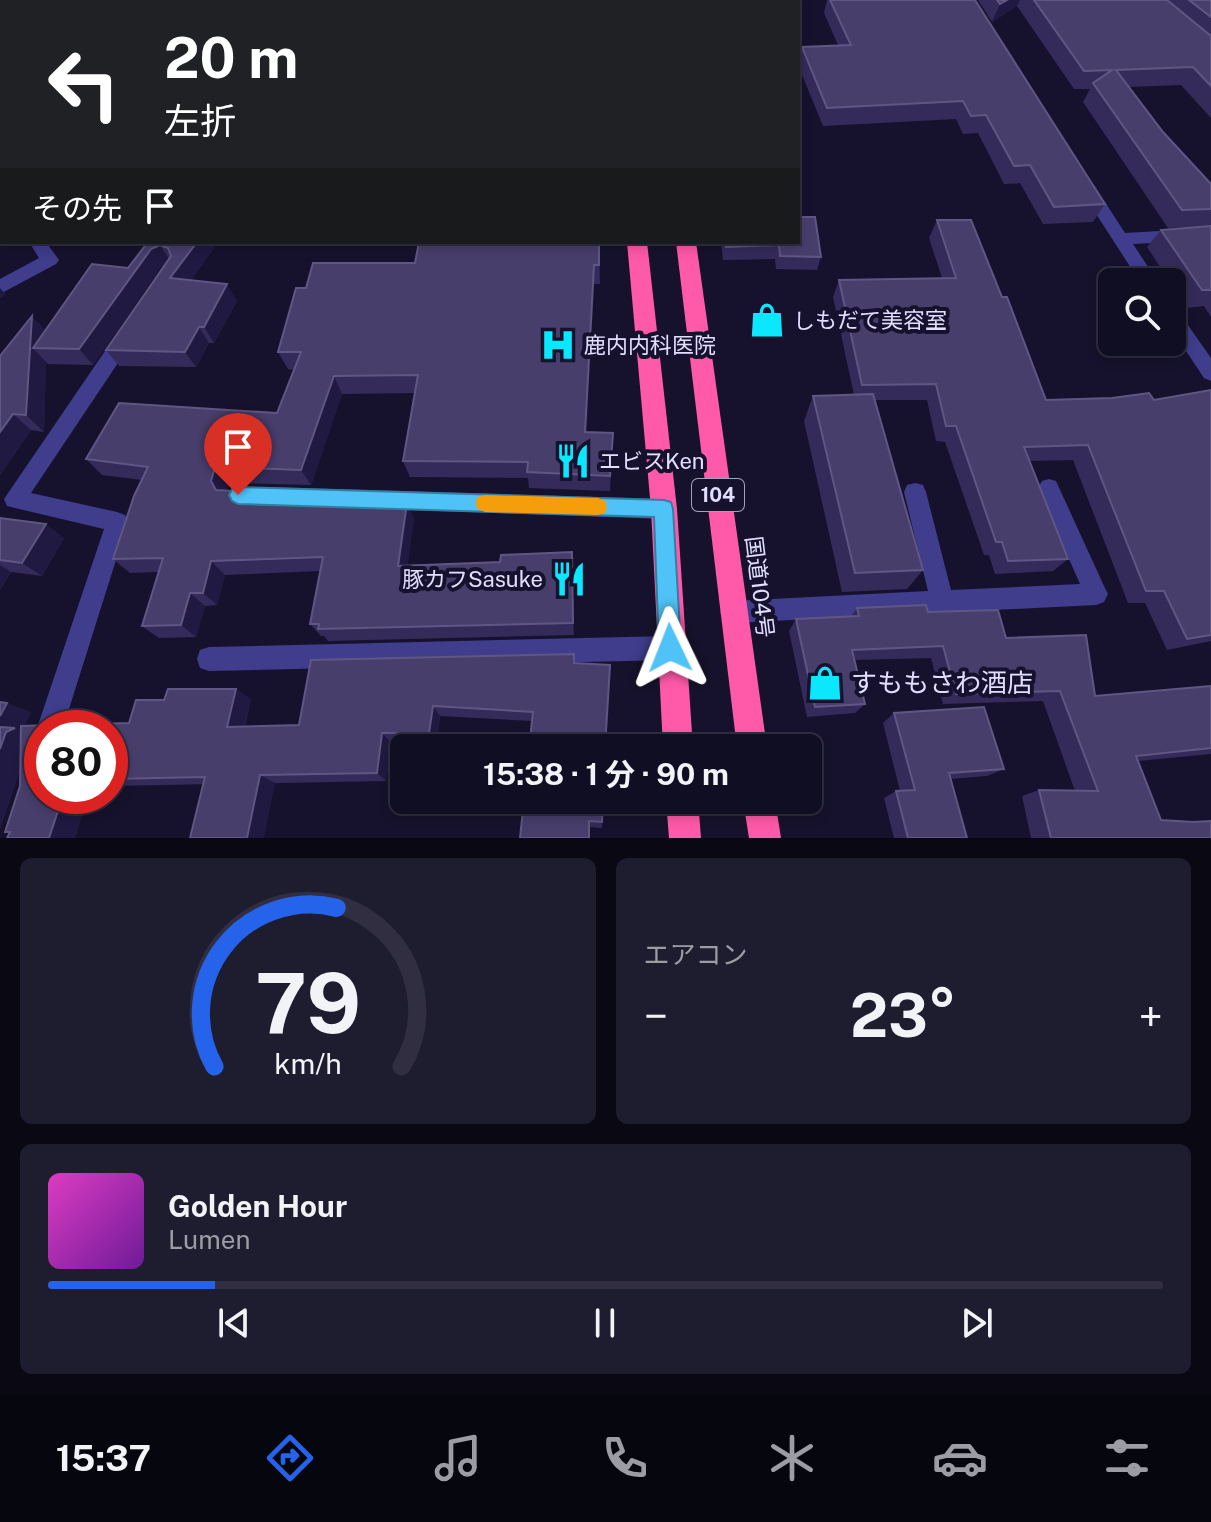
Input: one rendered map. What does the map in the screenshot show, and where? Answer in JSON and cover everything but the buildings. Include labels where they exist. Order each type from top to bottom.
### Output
[{"type":"highway","name":"104","points":[[637,244],[664,509],[677,734]]},
{"type":"highway","name":"国道104号","points":[[686,244],[750,734]]},
{"type":"highway","points":[[683,814],[685,838]]},
{"type":"highway","points":[[761,814],[765,838]]},
{"type":"street","points":[[1078,172],[1139,268]]},
{"type":"street","points":[[1119,239],[1211,234]]},
{"type":"street","points":[[0,287],[50,260],[38,244]]},
{"type":"street","points":[[56,710],[117,522],[15,499],[135,322]]},
{"type":"street","points":[[1186,336],[1211,373]]},
{"type":"street","points":[[732,612],[1096,594],[1049,488]]},
{"type":"street","points":[[915,492],[942,601]]},
{"type":"street","points":[[254,496],[664,509]]},
{"type":"street","points":[[209,659],[670,648]]},
{"type":"slow traffic","points":[[485,503],[598,507]]},
{"type":"place","name":"しもだて美容室","points":[[767,320]]},
{"type":"place","name":"鹿内内科医院","points":[[558,345]]},
{"type":"place","name":"エビスKen","points":[[573,461]]},
{"type":"place","name":"豚カフSasuke","points":[[569,579]]},
{"type":"place","name":"すももさわ酒店","points":[[825,683]]},
{"type":"route","points":[[238,495],[664,509],[670,648]]}]
